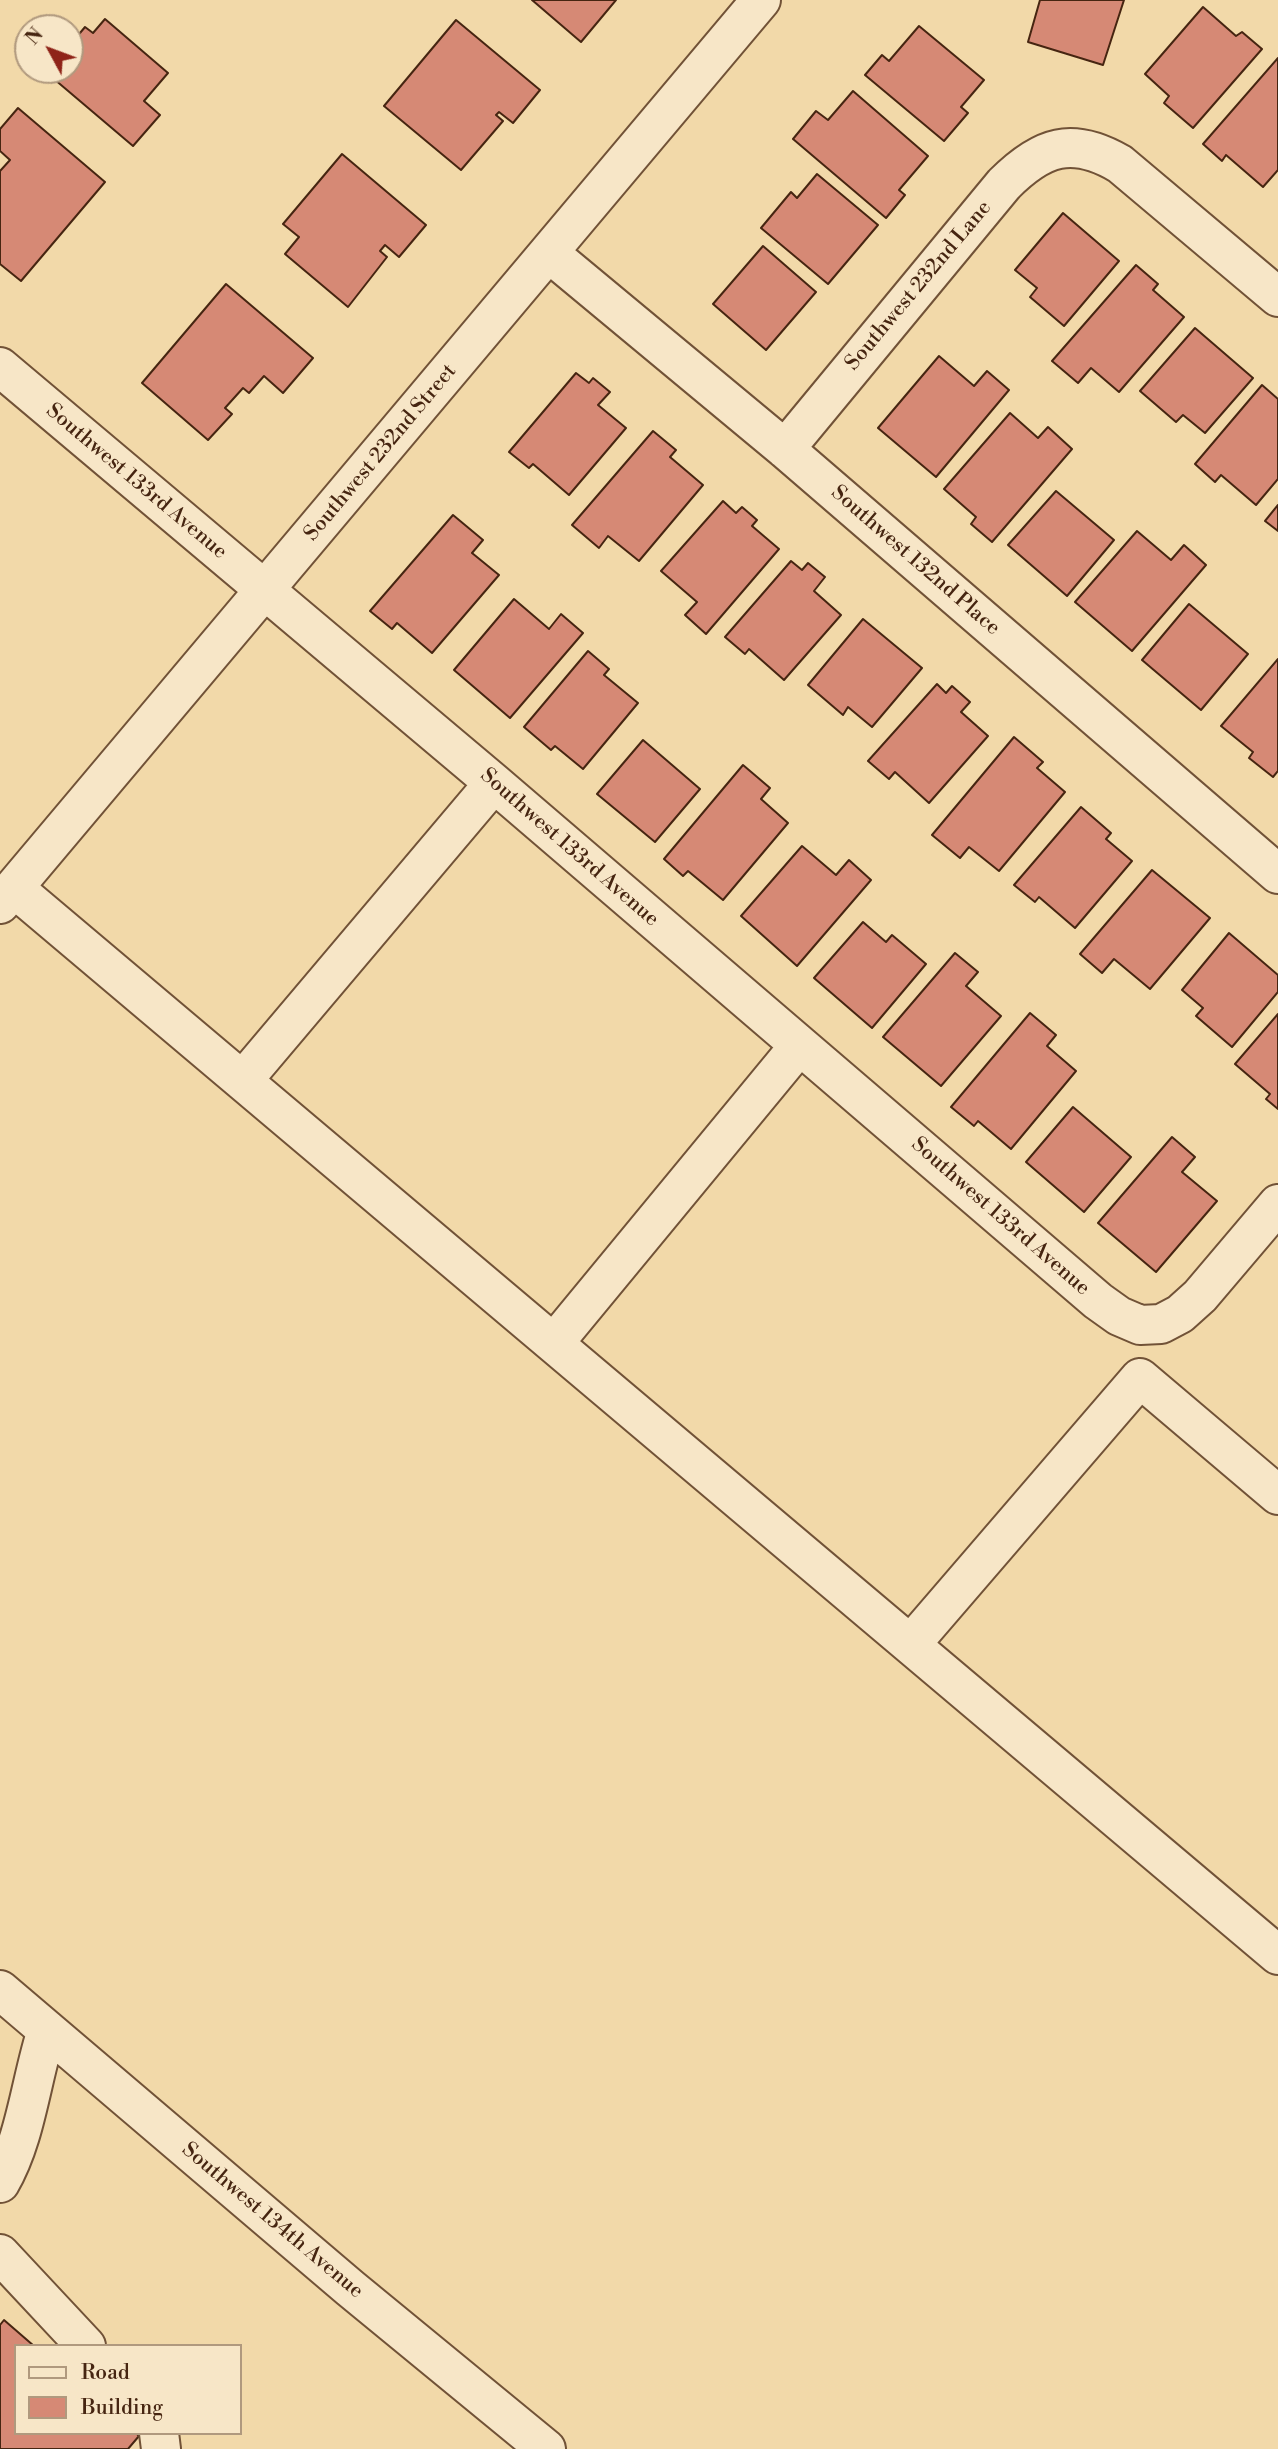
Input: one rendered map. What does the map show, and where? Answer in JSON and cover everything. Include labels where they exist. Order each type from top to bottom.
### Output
[{"type":"street","name":"Southwest 232nd Street","points":[[7,896],[761,0]]},
{"type":"street","name":"Southwest 232nd Lane","points":[[785,449],[1004,184],[1034,158],[1053,150],[1088,149],[1120,164],[1278,298]]},
{"type":"street","name":"Southwest 132nd Place","points":[[549,253],[785,449],[1278,874]]},
{"type":"street","name":"Southwest 133rd Avenue","points":[[0,367],[494,783],[1098,1301],[1119,1316],[1140,1325]]},
{"type":"street","points":[[243,1080],[494,783]]},
{"type":"street","points":[[7,896],[243,1080],[1278,1955]]},
{"type":"street","points":[[554,1343],[799,1046]]},
{"type":"street","points":[[911,1644],[1140,1378],[1140,1325],[1161,1324],[1180,1314],[1200,1296],[1278,1204]]},
{"type":"street","points":[[1140,1378],[1278,1495]]},
{"type":"street","name":"Southwest 134th Avenue","points":[[0,1990],[350,2288],[546,2449]]},
{"type":"street","points":[[0,2183],[12,2163],[47,2030]]},
{"type":"street","points":[[0,2254],[84,2344]]},
{"type":"building","points":[[532,0],[616,0],[581,42]]},
{"type":"building","points":[[1040,0],[1124,0],[1103,65],[1028,42]]},
{"type":"building","points":[[1203,7],[1236,36],[1242,32],[1262,49],[1193,128],[1164,103],[1169,96],[1145,74]]},
{"type":"building","points":[[105,19],[168,73],[144,101],[160,115],[133,146],[60,84],[84,84],[84,28],[93,33]]},
{"type":"building","points":[[456,20],[540,90],[513,123],[499,112],[496,115],[503,121],[461,170],[384,106]]},
{"type":"building","points":[[919,26],[984,80],[961,107],[968,113],[944,141],[865,75],[882,55],[889,61]]},
{"type":"building","points":[[1278,58],[1278,170],[1263,187],[1226,155],[1222,161],[1203,144]]},
{"type":"building","points":[[853,91],[928,156],[899,190],[905,195],[886,218],[793,139],[816,111],[828,120]]},
{"type":"building","points":[[18,108],[105,182],[21,281],[0,264],[0,171],[10,160],[0,151],[0,129]]},
{"type":"building","points":[[342,154],[426,225],[399,257],[385,245],[380,251],[387,257],[348,307],[285,254],[299,237],[283,224]]},
{"type":"building","points":[[817,174],[878,225],[828,284],[761,228],[791,192],[797,198]]},
{"type":"building","points":[[1063,213],[1119,261],[1064,326],[1030,297],[1037,288],[1015,270]]},
{"type":"building","points":[[763,246],[816,292],[766,350],[713,304]]},
{"type":"building","points":[[1136,265],[1158,284],[1153,290],[1184,317],[1119,392],[1091,368],[1078,383],[1052,361]]},
{"type":"building","points":[[226,284],[313,358],[283,393],[264,376],[249,393],[243,388],[225,408],[232,414],[208,440],[142,383]]},
{"type":"building","points":[[1195,328],[1253,378],[1205,433],[1183,415],[1176,422],[1140,391]]},
{"type":"building","points":[[939,356],[974,386],[987,371],[1009,390],[936,477],[878,428]]},
{"type":"building","points":[[576,373],[589,383],[593,378],[610,392],[598,405],[626,428],[569,495],[533,464],[529,468],[509,452]]},
{"type":"building","points":[[1262,385],[1278,399],[1278,479],[1256,505],[1221,475],[1215,482],[1195,464]]},
{"type":"building","points":[[1010,413],[1038,438],[1048,427],[1072,449],[992,542],[971,524],[976,517],[944,489]]},
{"type":"building","points":[[653,431],[676,450],[670,457],[703,485],[639,561],[608,536],[599,548],[572,525]]},
{"type":"building","points":[[1056,491],[1114,540],[1067,596],[1008,545]]},
{"type":"building","points":[[723,501],[736,513],[742,507],[757,520],[752,526],[779,549],[706,634],[685,615],[697,602],[661,571]]},
{"type":"building","points":[[1278,505],[1278,531],[1265,521]]},
{"type":"building","points":[[453,515],[483,540],[472,553],[499,575],[432,653],[397,623],[392,629],[370,611]]},
{"type":"building","points":[[1137,531],[1171,560],[1184,545],[1206,565],[1132,651],[1075,602]]},
{"type":"building","points":[[791,561],[802,570],[808,563],[825,577],[814,591],[841,615],[784,680],[749,649],[745,654],[725,637]]},
{"type":"building","points":[[514,599],[549,629],[561,614],[583,633],[510,718],[454,670]]},
{"type":"building","points":[[1189,604],[1248,654],[1201,710],[1142,660]]},
{"type":"building","points":[[863,619],[922,668],[872,727],[848,707],[843,715],[808,685]]},
{"type":"building","points":[[588,651],[609,669],[604,675],[638,703],[583,769],[555,746],[551,750],[524,727]]},
{"type":"building","points":[[1278,659],[1278,771],[1273,777],[1249,758],[1253,752],[1221,726]]},
{"type":"building","points":[[937,684],[946,693],[952,686],[970,702],[961,712],[988,736],[929,803],[895,772],[889,779],[868,761]]},
{"type":"building","points":[[1014,737],[1043,762],[1037,768],[1065,792],[999,871],[969,847],[960,858],[932,835]]},
{"type":"building","points":[[643,740],[700,789],[655,842],[597,794]]},
{"type":"building","points":[[743,765],[770,788],[761,799],[788,823],[723,900],[688,871],[683,876],[664,859]]},
{"type":"building","points":[[1081,807],[1111,833],[1106,839],[1132,861],[1075,928],[1039,897],[1035,902],[1014,885]]},
{"type":"building","points":[[802,846],[836,875],[849,860],[871,880],[797,966],[741,916]]},
{"type":"building","points":[[1152,870],[1210,918],[1150,989],[1114,959],[1102,973],[1080,954]]},
{"type":"building","points":[[863,922],[886,942],[892,935],[926,964],[872,1028],[814,978]]},
{"type":"building","points":[[1229,933],[1278,975],[1278,992],[1232,1047],[1196,1016],[1203,1008],[1182,990]]},
{"type":"building","points":[[955,953],[978,972],[966,986],[1001,1016],[941,1086],[883,1037]]},
{"type":"building","points":[[1030,1013],[1056,1035],[1047,1046],[1076,1071],[1011,1149],[978,1121],[974,1126],[951,1107]]},
{"type":"building","points":[[1278,1014],[1278,1109],[1266,1099],[1270,1094],[1235,1064]]},
{"type":"building","points":[[1073,1107],[1131,1157],[1084,1212],[1026,1162]]},
{"type":"building","points":[[1172,1137],[1195,1157],[1182,1172],[1217,1201],[1156,1272],[1098,1223]]},
{"type":"building","points":[[4,2320],[32,2344],[14,2344],[14,2435],[138,2435],[128,2449],[0,2449],[0,2325]]}]
